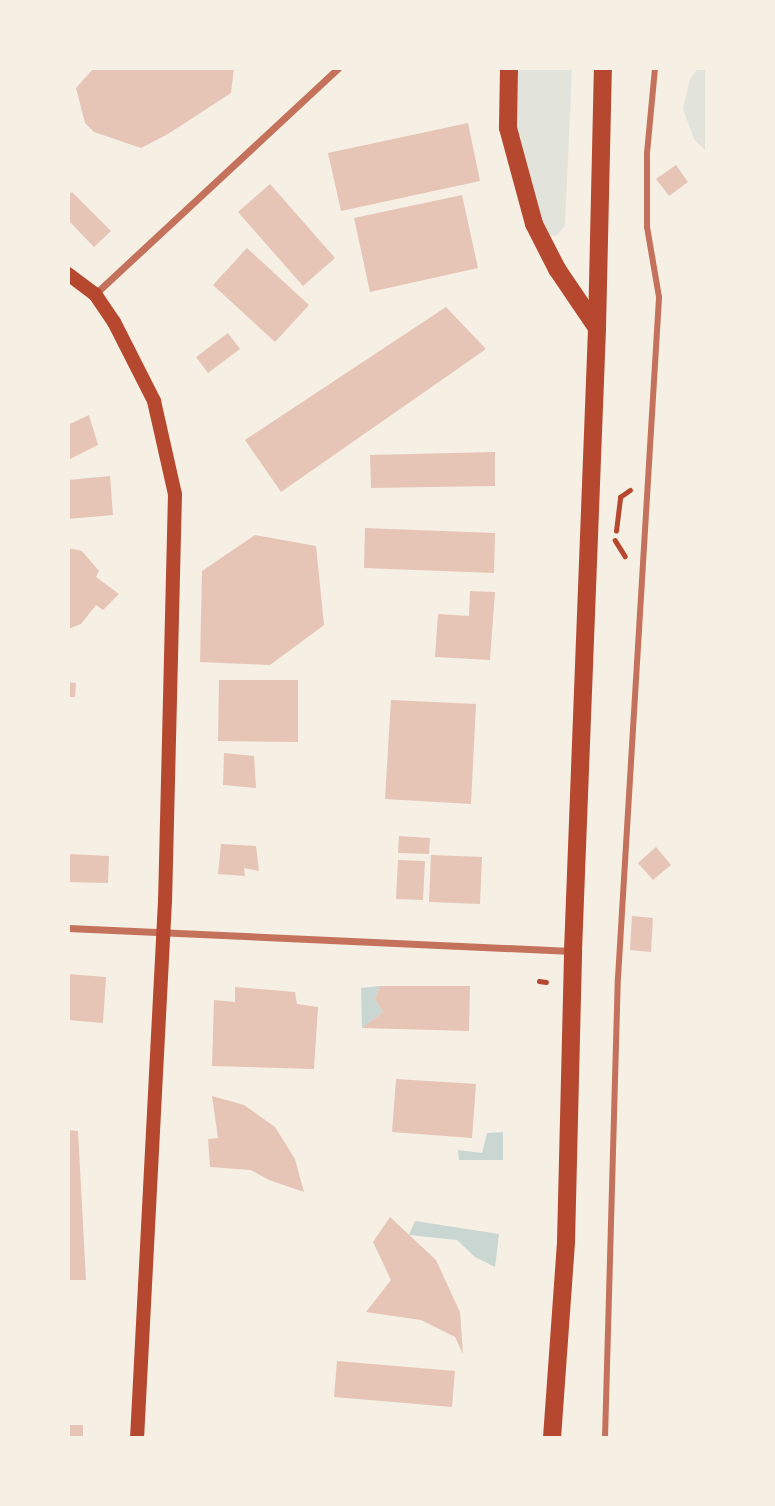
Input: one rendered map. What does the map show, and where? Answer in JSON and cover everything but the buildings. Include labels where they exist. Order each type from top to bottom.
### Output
[{"type":"main road","points":[[509,68],[508,128],[534,224],[557,268],[597,328]]},
{"type":"main road","points":[[552,1438],[566,1242],[573,951],[597,328],[603,68]]},
{"type":"main road","points":[[68,274],[95,294],[114,322],[154,401],[175,494],[162,931],[136,1438]]},
{"type":"street","points":[[95,294],[338,68]]},
{"type":"street","points":[[605,1438],[618,978],[659,297],[647,227],[647,153],[655,68]]},
{"type":"street","points":[[68,928],[573,951]]},
{"type":"path","points":[[538,981],[546,982]]},
{"type":"shaded area","points":[[518,68],[572,68],[565,226],[556,236],[545,234],[520,135],[508,128],[517,102]]},
{"type":"shaded area","points":[[698,68],[707,68],[707,152],[694,139],[683,109],[690,79]]},
{"type":"shaded area","points":[[380,986],[375,999],[383,1012],[362,1028],[361,988]]},
{"type":"shaded area","points":[[503,1132],[503,1160],[459,1160],[458,1150],[482,1153],[487,1133]]},
{"type":"shaded area","points":[[415,1221],[499,1234],[495,1267],[475,1257],[457,1240],[409,1235]]}]
